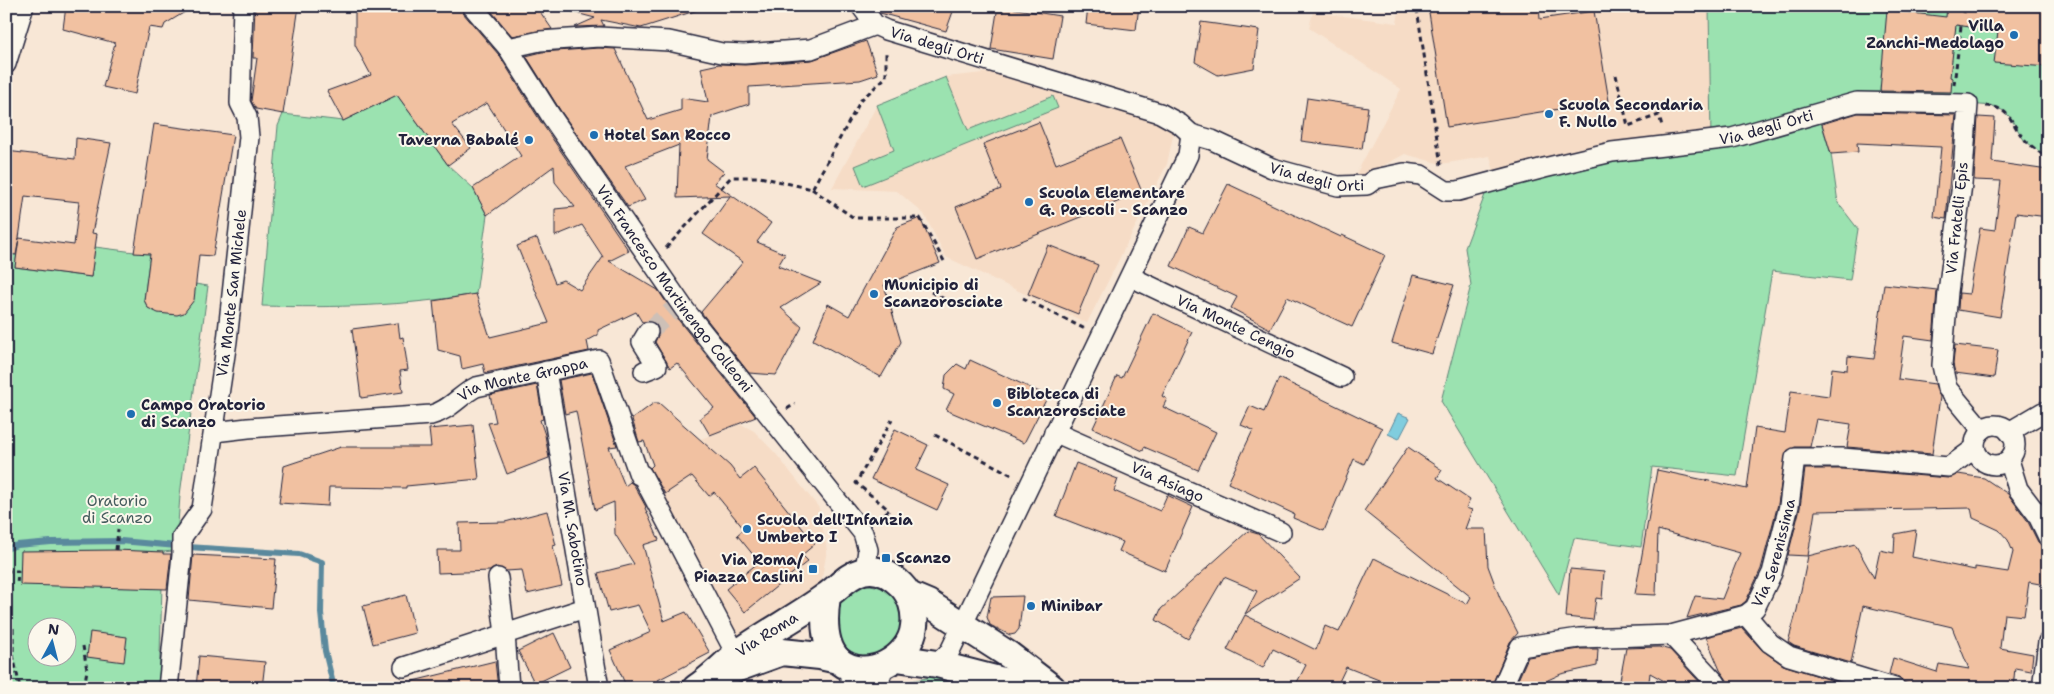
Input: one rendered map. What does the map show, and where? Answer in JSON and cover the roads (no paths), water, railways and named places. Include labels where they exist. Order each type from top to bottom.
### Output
[{"type":"street","points":[[6,64],[24,6]]},
{"type":"street","name":"Via Monte San Michele","points":[[168,688],[182,543],[202,509],[236,274],[249,137],[247,118],[240,103],[243,6]]},
{"type":"street","name":"Via Francesco Martinengo Colleoni","points":[[472,6],[508,48],[551,116],[651,263],[679,310],[746,386],[863,533],[868,550],[865,570]]},
{"type":"street","points":[[508,48],[540,41],[599,37],[669,40],[722,53],[744,54],[811,49],[880,27],[861,6]]},
{"type":"street","name":"Via degli Orti","points":[[880,27],[1151,110],[1180,124],[1191,134],[1212,140],[1272,168],[1338,186],[1367,185],[1375,179],[1404,173],[1421,175],[1446,191],[1458,191],[1612,152],[1732,138],[1857,102]]},
{"type":"street","name":"Via Fratelli Epis","points":[[1857,102],[1968,104],[1962,184],[1948,292],[1942,365],[1947,388],[1982,430]]},
{"type":"street","points":[[937,664],[950,651],[1054,432],[1131,277],[1188,155],[1191,134]]},
{"type":"street","name":"Via Monte Cengio","points":[[1131,277],[1342,377]]},
{"type":"street","points":[[644,371],[657,366],[642,342],[648,332]]},
{"type":"street","name":"Via Monte Grappa","points":[[214,432],[431,415],[443,411],[476,387],[599,360],[639,475],[642,476],[736,654]]},
{"type":"street","name":"Via M. Sabotino","points":[[546,371],[599,688]]},
{"type":"street","points":[[2010,432],[2043,412],[2048,412]]},
{"type":"street","points":[[2000,426],[2010,432],[2015,442],[2013,454],[2009,460],[1996,465],[1982,461],[1975,448],[1977,436],[1982,430],[2000,426]]},
{"type":"street","name":"Via Asiago","points":[[1054,432],[1280,532]]},
{"type":"street","name":"Via Serenissima","points":[[1502,688],[1520,647],[1578,638],[1671,635],[1746,615],[1756,608],[1772,573],[1789,506],[1795,458],[1842,458],[1949,467],[1975,448]]},
{"type":"street","points":[[2009,460],[2018,489],[2037,514],[2048,537]]},
{"type":"street","points":[[1030,688],[937,664],[886,670],[862,669],[846,671],[828,642],[824,616],[826,596],[849,577],[865,570],[879,571],[894,578],[909,595],[928,603],[1010,656],[1052,688]]},
{"type":"street","points":[[498,578],[509,688]]},
{"type":"street","points":[[886,670],[909,643],[914,627],[914,613],[909,595]]},
{"type":"street","name":"Via Roma","points":[[703,683],[736,654],[826,596]]},
{"type":"street","points":[[404,667],[585,608]]},
{"type":"street","points":[[1746,615],[1770,642],[1789,656],[1895,688]]},
{"type":"street","points":[[1671,635],[1716,683]]},
{"type":"street","points":[[2042,688],[2048,642]]},
{"type":"street","name":"Via Roma","points":[[703,683],[782,652],[820,656],[846,671]]},
{"type":"water","points":[[1398,413],[1410,418],[1399,439],[1388,434]]},
{"type":"waterway","points":[[6,549],[17,545],[51,542],[121,541],[299,554],[322,562],[321,613],[325,651],[334,688]]},
{"type":"tunnel","points":[[648,332],[673,310]]},
{"type":"place","name":"Villa Zanchi-Medolago","points":[[2014,35]]},
{"type":"place","name":"Scuola Secondaria F. Nullo","points":[[1549,114]]},
{"type":"place","name":"Hotel San Rocco","points":[[594,135]]},
{"type":"place","name":"Taverna Babalé","points":[[529,140]]},
{"type":"place","name":"Scuola Elementare G. Pascoli - Scanzo","points":[[1029,202]]},
{"type":"place","name":"Municipio di Scanzorosciate","points":[[874,294]]},
{"type":"place","name":"Bibloteca di Scanzorosciate","points":[[997,403]]},
{"type":"place","name":"Campo Oratorio di Scanzo","points":[[131,414]]},
{"type":"place","name":"Scuola dell'Infanzia Umberto I","points":[[747,529]]},
{"type":"place","name":"Scanzo","points":[[886,558]]},
{"type":"place","name":"Via Roma/ Piazza Caslini","points":[[813,569]]},
{"type":"place","name":"Minibar","points":[[1031,606]]},
{"type":"park label","name":"Oratorio di Scanzo","points":[[117,510]]}]
